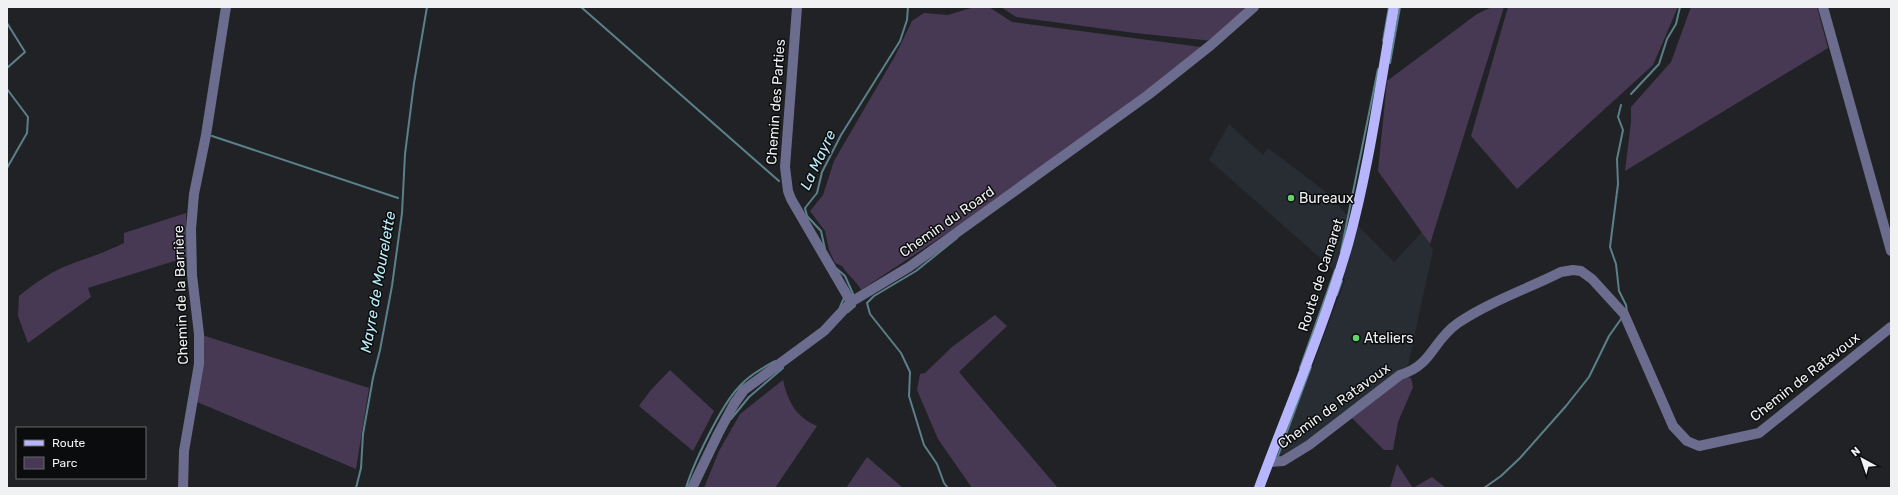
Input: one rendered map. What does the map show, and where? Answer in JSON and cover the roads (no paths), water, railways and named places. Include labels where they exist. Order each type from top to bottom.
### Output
[{"type":"main road","name":"Route de Camaret","points":[[1259,488],[1313,346],[1348,243],[1363,173],[1394,7]]},
{"type":"street","name":"Chemin de la Barrière","points":[[183,488],[184,452],[198,364],[199,334],[192,275],[191,229],[194,194],[206,135],[226,7]]},
{"type":"street","name":"Chemin des Parties","points":[[797,7],[785,167],[788,190],[799,213],[851,302]]},
{"type":"street","name":"Chemin du Roard","points":[[692,488],[721,428],[734,404],[744,390],[824,331],[851,302],[909,267],[1094,136],[1211,46],[1254,7]]},
{"type":"street","points":[[1823,7],[1891,251]]},
{"type":"street","name":"Chemin de Ratavoux","points":[[1270,462],[1283,461],[1309,445],[1400,374],[1410,372],[1423,364],[1448,330],[1464,319],[1567,271],[1573,270],[1581,272],[1592,279],[1624,314],[1673,426],[1687,441],[1699,446],[1758,433],[1891,327]]},
{"type":"waterway","name":"Mayre de Mourelette","points":[[356,488],[361,468],[363,434],[392,286],[402,213],[405,154],[414,83],[427,7]]},
{"type":"waterway","points":[[581,7],[779,181]]},
{"type":"waterway","name":"La Mayre","points":[[825,249],[821,231],[807,216],[805,208],[817,193],[822,172],[841,135],[900,41],[907,20],[908,7]]},
{"type":"waterway","points":[[1383,41],[1389,7]]},
{"type":"waterway","points":[[1390,63],[1400,7]]},
{"type":"waterway","points":[[1631,94],[1659,64],[1667,39],[1676,24],[1680,7]]},
{"type":"waterway","points":[[7,23],[25,52],[7,68]]},
{"type":"waterway","points":[[1341,251],[1378,69]]},
{"type":"waterway","points":[[7,89],[28,117],[27,133],[7,168]]},
{"type":"waterway","points":[[1621,105],[1618,117],[1623,130],[1617,159],[1618,184],[1610,247],[1616,264],[1619,291],[1626,305],[1627,312]]},
{"type":"waterway","points":[[212,136],[398,198]]},
{"type":"waterway","points":[[948,488],[944,483],[937,464],[924,445],[909,396],[910,372],[901,353],[870,314],[867,303],[874,296],[916,271],[957,238]]},
{"type":"waterway","name":"La Mayre","points":[[836,268],[845,276],[854,296]]},
{"type":"waterway","points":[[1300,368],[1335,270]]},
{"type":"waterway","points":[[1337,295],[1342,281]]},
{"type":"waterway","points":[[840,307],[844,298]]},
{"type":"waterway","name":"La Mayre","points":[[848,312],[855,306]]},
{"type":"waterway","points":[[1484,488],[1501,476],[1520,458],[1566,406],[1589,377],[1609,336],[1621,319]]},
{"type":"waterway","points":[[686,488],[708,436],[731,396],[750,376],[775,361]]},
{"type":"waterway","points":[[1278,456],[1311,367]]},
{"type":"waterway","name":"La Mayre","points":[[731,419],[749,397],[783,368]]},
{"type":"place","name":"Bureaux","points":[[1291,198]]},
{"type":"place","name":"Ateliers","points":[[1356,338]]}]
